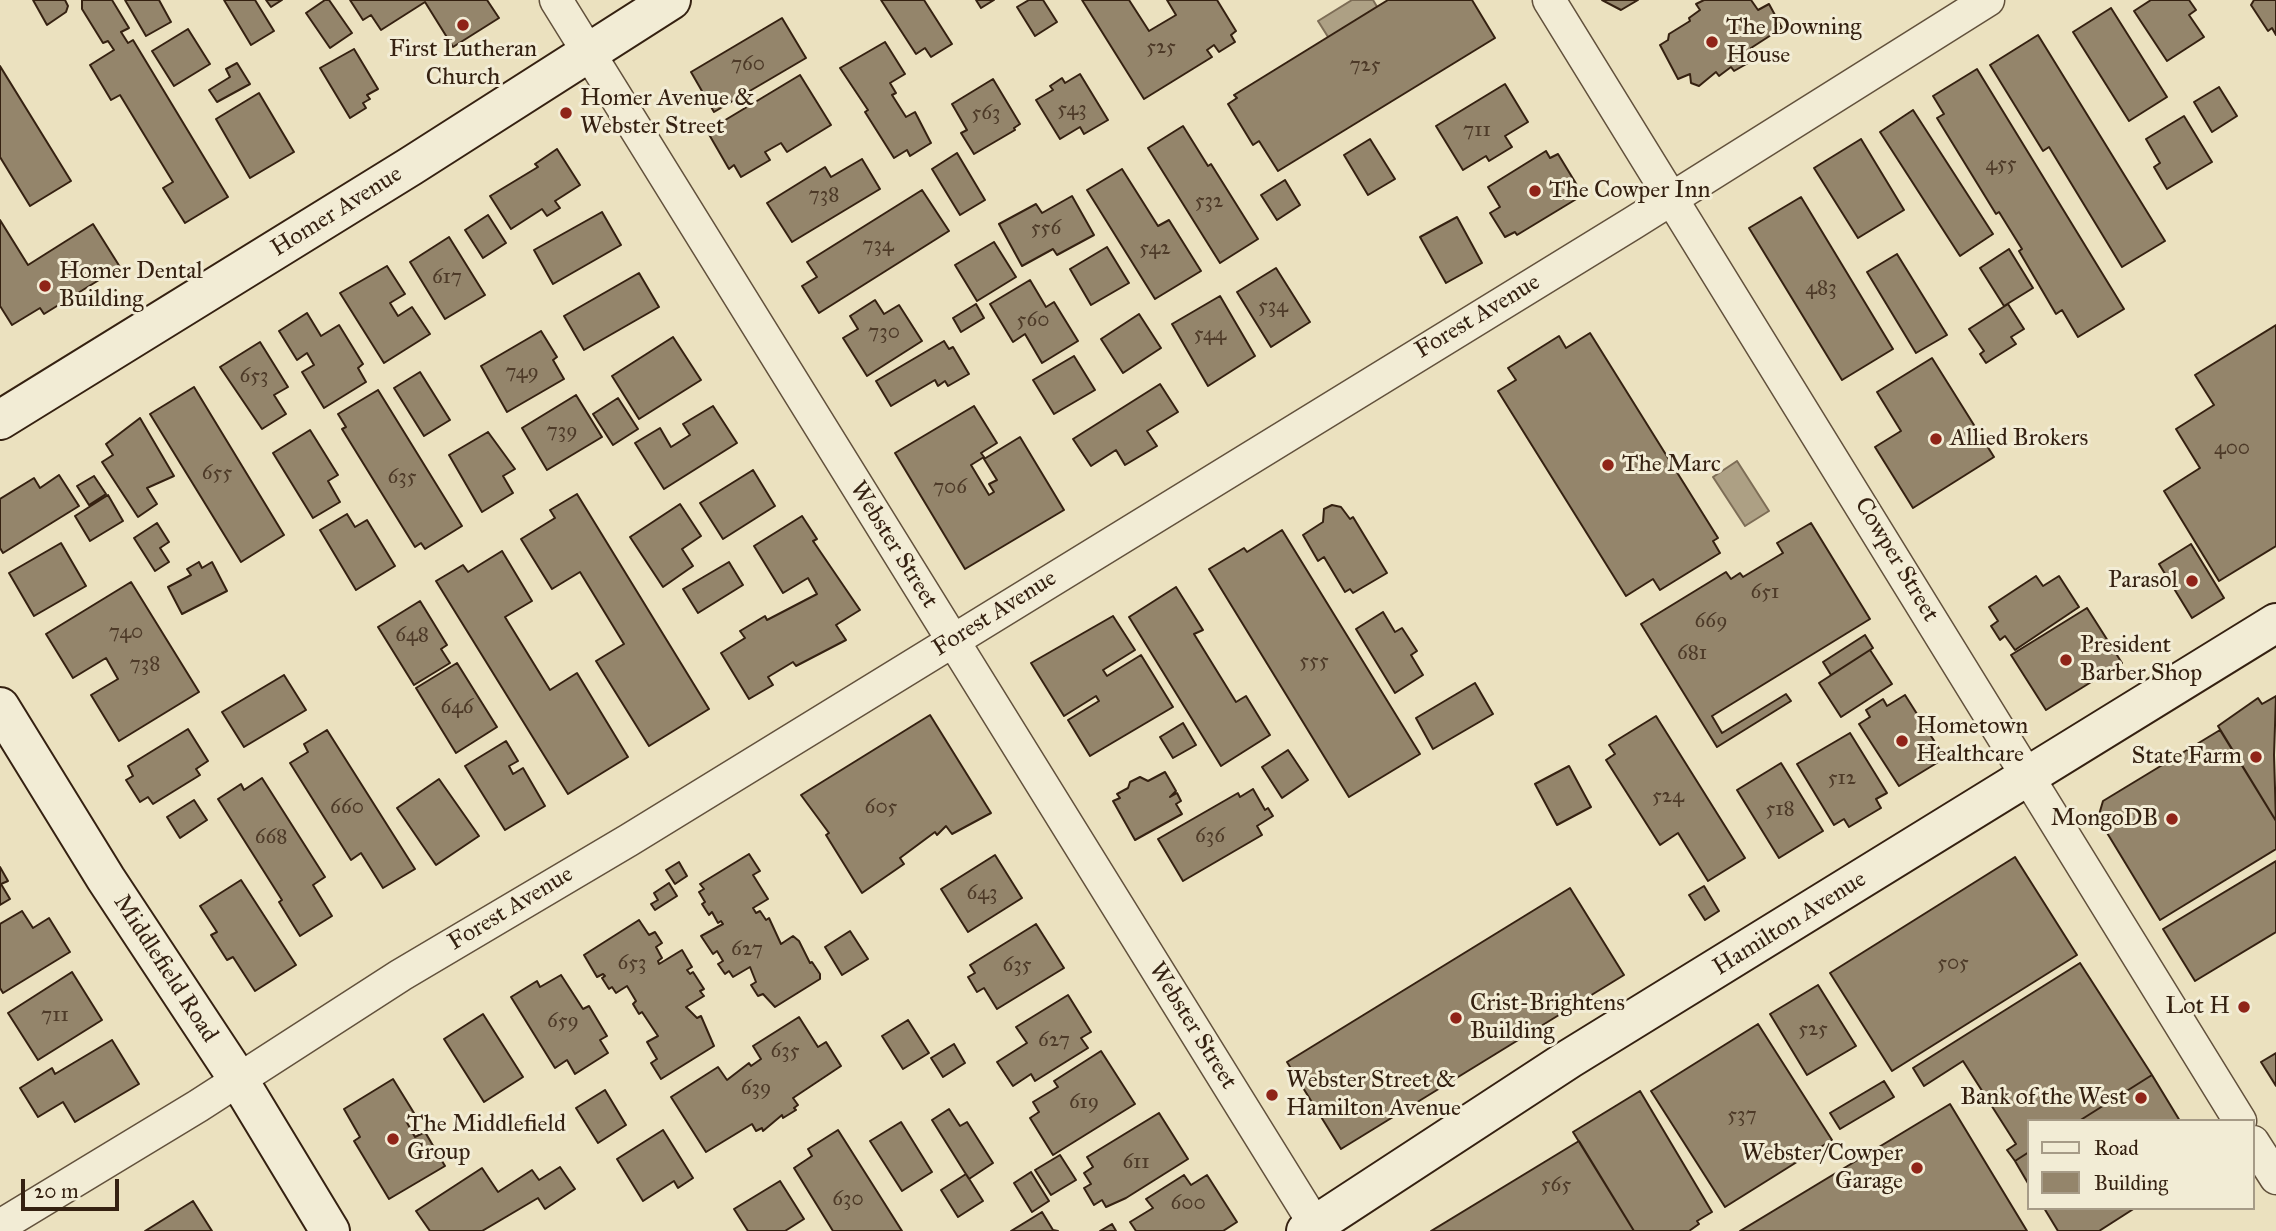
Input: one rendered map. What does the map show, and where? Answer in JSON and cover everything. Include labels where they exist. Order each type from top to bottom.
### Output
[{"type":"street","name":"Webster Street","points":[[556,0],[1313,1229]]},
{"type":"street","name":"Homer Avenue","points":[[0,420],[671,0]]},
{"type":"street","name":"Cowper Street","points":[[1549,0],[2239,1119]]},
{"type":"street","name":"Forest Avenue","points":[[0,1226],[401,975],[629,840],[1672,198],[1988,0]]},
{"type":"street","name":"Hamilton Avenue","points":[[1313,1229],[1569,1059],[2276,623]]},
{"type":"street","name":"Middlefield Road","points":[[0,707],[101,870],[238,1079],[330,1231]]},
{"type":"street","points":[[2255,1145],[2276,1178]]},
{"type":"shaded area","points":[[1352,0],[1373,0],[1379,10],[1330,40],[1318,21]]},
{"type":"shaded area","points":[[1737,461],[1769,511],[1745,526],[1713,477]]},
{"type":"building","points":[[33,0],[65,0],[68,6],[66,12],[47,25]]},
{"type":"building","points":[[82,0],[112,0],[129,28],[121,32],[128,43],[133,40],[228,197],[185,223],[163,188],[173,182],[120,95],[111,100],[90,65],[114,50],[108,41],[103,43],[82,9]]},
{"type":"building","points":[[125,0],[159,0],[171,22],[146,36]]},
{"type":"building","points":[[224,0],[255,0],[274,31],[251,45]]},
{"type":"building","points":[[266,0],[282,0],[271,7]]},
{"type":"building","points":[[329,0],[352,33],[330,48],[306,13]]},
{"type":"building","name":"First Lutheran Church","points":[[350,0],[487,0],[499,18],[453,47],[425,2],[381,30],[371,15],[363,20]]},
{"type":"building","points":[[881,0],[924,0],[952,44],[931,57],[925,48],[916,54]]},
{"type":"building","points":[[976,0],[994,0],[981,8]]},
{"type":"building","points":[[1029,0],[1043,0],[1057,22],[1035,36],[1017,7]]},
{"type":"building","points":[[1082,0],[1129,0],[1149,31],[1176,15],[1167,0],[1217,0],[1236,31],[1231,35],[1235,42],[1219,52],[1214,45],[1207,50],[1212,57],[1144,99]]},
{"type":"building","points":[[1388,0],[1472,0],[1495,38],[1278,171],[1259,141],[1253,145],[1228,104],[1237,98],[1234,95]]},
{"type":"building","points":[[1602,0],[1638,0],[1621,10]]},
{"type":"building","name":"The Downing House","points":[[1704,0],[1751,0],[1758,10],[1769,4],[1782,28],[1751,48],[1757,58],[1734,71],[1731,67],[1719,76],[1716,72],[1699,86],[1691,83],[1690,74],[1678,79],[1660,45],[1668,40],[1669,34],[1690,21],[1689,18],[1700,10],[1696,4]]},
{"type":"building","points":[[2151,0],[2189,0],[2196,10],[2189,15],[2204,37],[2167,61],[2134,11]]},
{"type":"building","points":[[2254,0],[2276,0],[2276,35],[2272,28],[2268,31],[2251,5]]},
{"type":"building","points":[[2111,8],[2167,97],[2129,121],[2073,32]]},
{"type":"building","points":[[782,18],[806,58],[714,112],[691,72]]},
{"type":"building","points":[[188,29],[210,64],[174,86],[152,51]]},
{"type":"building","points":[[2038,35],[2165,241],[2122,267],[2049,147],[2043,151],[1990,65]]},
{"type":"building","points":[[885,42],[905,74],[890,83],[896,93],[892,95],[906,117],[915,112],[931,143],[910,156],[907,150],[894,158],[865,112],[868,110],[840,68]]},
{"type":"building","points":[[354,49],[378,89],[367,95],[370,99],[363,103],[366,108],[350,118],[320,68]]},
{"type":"building","points":[[237,63],[250,84],[217,102],[209,90],[230,77],[226,69]]},
{"type":"building","name":"Homer Dental Building","points":[[0,66],[71,181],[30,206],[0,157]]},
{"type":"building","points":[[1977,69],[2124,309],[2078,337],[2062,310],[2056,314],[2019,251],[2022,249],[1999,212],[1996,214],[1937,118],[1944,114],[1933,96]]},
{"type":"building","points":[[1080,74],[1108,120],[1084,134],[1080,127],[1060,139],[1036,100],[1053,90],[1050,86],[1062,78],[1065,83]]},
{"type":"building","points":[[800,75],[831,125],[787,152],[781,143],[765,152],[770,160],[741,177],[734,165],[729,169],[707,131]]},
{"type":"building","points":[[993,79],[1020,124],[1015,130],[974,154],[961,133],[967,130],[952,104]]},
{"type":"building","points":[[1505,84],[1528,122],[1505,136],[1512,147],[1489,161],[1486,156],[1463,170],[1436,126]]},
{"type":"building","points":[[2219,87],[2237,116],[2212,132],[2194,102]]},
{"type":"building","points":[[259,93],[294,152],[250,178],[216,119]]},
{"type":"building","points":[[1913,110],[1993,234],[1960,256],[1880,132]]},
{"type":"building","points":[[2184,116],[2212,162],[2167,189],[2154,167],[2160,163],[2146,139]]},
{"type":"building","points":[[1183,126],[1208,166],[1211,164],[1258,239],[1220,263],[1148,148]]},
{"type":"building","points":[[1370,139],[1395,179],[1368,195],[1344,155]]},
{"type":"building","points":[[1861,139],[1904,210],[1858,238],[1814,168]]},
{"type":"building","points":[[557,149],[580,185],[555,201],[560,208],[547,216],[542,209],[511,229],[490,196],[538,167],[535,164]]},
{"type":"building","name":"The Cowper Inn","points":[[1546,151],[1550,158],[1558,154],[1583,195],[1517,235],[1515,232],[1505,237],[1490,213],[1500,207],[1488,187]]},
{"type":"building","points":[[957,153],[985,200],[960,215],[932,169]]},
{"type":"building","points":[[862,159],[880,189],[792,242],[767,203],[825,167],[831,177]]},
{"type":"building","points":[[1122,169],[1158,226],[1169,220],[1201,271],[1155,299],[1087,190]]},
{"type":"building","points":[[1285,180],[1300,205],[1277,220],[1261,195]]},
{"type":"building","points":[[922,190],[949,231],[819,313],[802,286],[817,277],[807,262]]},
{"type":"building","points":[[1072,196],[1094,235],[1057,255],[1053,249],[1022,266],[999,224],[1036,204],[1042,213]]},
{"type":"building","points":[[1801,197],[1893,349],[1842,380],[1749,228]]},
{"type":"building","points":[[602,212],[621,245],[553,284],[534,250]]},
{"type":"building","points":[[488,215],[506,243],[483,258],[465,230]]},
{"type":"building","points":[[1457,217],[1482,263],[1446,283],[1420,237]]},
{"type":"building","name":"Homer Dental Building","points":[[0,220],[28,265],[93,224],[120,267],[44,314],[40,308],[12,325],[0,306]]},
{"type":"building","points":[[449,237],[485,295],[445,319],[410,262]]},
{"type":"building","points":[[994,242],[1016,277],[977,301],[955,265]]},
{"type":"building","points":[[1107,247],[1129,283],[1091,305],[1070,269]]},
{"type":"building","points":[[2009,249],[2033,288],[2004,306],[1980,268]]},
{"type":"building","points":[[1897,254],[1947,335],[1916,353],[1867,272]]},
{"type":"building","points":[[387,266],[405,294],[390,303],[398,316],[412,307],[430,334],[384,363],[340,293]]},
{"type":"building","points":[[1276,268],[1310,322],[1271,347],[1237,292]]},
{"type":"building","points":[[639,273],[659,307],[584,350],[564,316]]},
{"type":"building","points":[[1030,280],[1046,307],[1054,302],[1078,341],[1042,363],[1025,334],[1013,342],[990,304]]},
{"type":"building","points":[[1220,296],[1255,356],[1208,386],[1172,324]]},
{"type":"building","points":[[875,300],[884,314],[899,305],[922,341],[867,376],[843,338],[858,329],[850,316]]},
{"type":"building","points":[[976,304],[984,318],[961,332],[953,318]]},
{"type":"building","points":[[2008,304],[2024,329],[2011,337],[2016,344],[1986,363],[1980,354],[1984,351],[1969,329]]},
{"type":"building","points":[[307,313],[321,336],[339,325],[363,364],[358,368],[366,382],[324,408],[302,372],[314,365],[307,353],[297,360],[279,331]]},
{"type":"building","points":[[1139,314],[1161,348],[1123,373],[1101,339]]},
{"type":"building","points":[[2276,325],[2276,546],[2219,581],[2164,491],[2200,468],[2176,429],[2214,405],[2195,375]]},
{"type":"building","points":[[541,331],[557,357],[553,360],[564,379],[507,412],[481,366]]},
{"type":"building","name":"The Marc","points":[[1590,333],[1718,538],[1713,541],[1720,553],[1660,590],[1653,579],[1626,596],[1498,391],[1516,380],[1508,368],[1559,336],[1566,348]]},
{"type":"building","points":[[673,337],[701,380],[639,419],[612,376]]},
{"type":"building","points":[[944,341],[949,349],[953,347],[969,374],[948,386],[945,381],[938,386],[935,380],[891,406],[876,381]]},
{"type":"building","points":[[260,342],[288,387],[274,395],[286,414],[262,429],[220,367]]},
{"type":"building","points":[[1074,356],[1095,390],[1054,414],[1033,380]]},
{"type":"building","name":"Allied Brokers","points":[[1932,358],[1994,457],[1913,508],[1875,447],[1901,431],[1877,392]]},
{"type":"building","points":[[420,372],[450,420],[424,436],[394,388]]},
{"type":"building","points":[[1160,384],[1178,412],[1147,431],[1157,446],[1125,465],[1116,450],[1091,466],[1073,439]]},
{"type":"building","points":[[194,387],[284,535],[241,562],[150,414]]},
{"type":"building","points":[[378,390],[462,526],[425,549],[421,543],[415,547],[342,429],[346,427],[338,414]]},
{"type":"building","points":[[576,395],[602,437],[547,470],[522,428]]},
{"type":"building","points":[[618,398],[638,429],[613,445],[593,414]]},
{"type":"building","points":[[713,406],[737,443],[664,489],[635,443],[660,428],[671,447],[690,435],[683,424]]},
{"type":"building","points":[[974,406],[997,443],[981,453],[984,457],[971,465],[989,495],[994,492],[989,484],[997,480],[984,459],[1020,437],[1064,510],[965,569],[895,453]]},
{"type":"building","points":[[140,418],[174,476],[147,488],[157,504],[138,517],[102,462],[113,455],[106,444]]},
{"type":"building","points":[[310,430],[338,475],[328,481],[340,502],[313,518],[273,453]]},
{"type":"building","points":[[488,432],[515,469],[503,476],[513,493],[482,512],[449,455]]},
{"type":"building","points":[[753,470],[775,506],[723,539],[700,503]]},
{"type":"building","points":[[59,475],[79,506],[3,553],[0,548],[0,499],[34,478],[40,488]]},
{"type":"building","points":[[94,476],[106,494],[89,505],[77,486]]},
{"type":"building","points":[[577,494],[709,709],[649,746],[596,661],[624,644],[580,572],[552,589],[521,539],[555,518],[550,510]]},
{"type":"building","points":[[108,495],[123,521],[90,541],[75,516]]},
{"type":"building","points":[[680,504],[701,536],[682,549],[693,566],[663,587],[630,537]]},
{"type":"building","points":[[1332,505],[1341,507],[1350,519],[1353,517],[1387,573],[1353,593],[1350,589],[1345,592],[1324,557],[1318,561],[1303,535],[1323,522],[1324,509]]},
{"type":"building","points":[[347,514],[355,527],[367,520],[395,566],[356,590],[320,530]]},
{"type":"building","points":[[802,516],[817,539],[813,541],[860,610],[836,625],[846,640],[796,666],[793,662],[768,677],[773,685],[749,699],[721,653],[745,638],[740,631],[765,616],[767,620],[817,594],[808,578],[783,593],[754,546]]},
{"type":"building","points":[[157,523],[169,542],[160,548],[169,562],[155,571],[134,538]]},
{"type":"building","points":[[1811,523],[1870,619],[1712,716],[1722,733],[1786,694],[1791,701],[1717,747],[1641,624],[1726,572],[1731,579],[1740,573],[1743,577],[1783,553],[1777,543]]},
{"type":"building","points":[[1282,530],[1420,754],[1349,797],[1209,569],[1244,548],[1247,552]]},
{"type":"building","points":[[61,543],[86,586],[34,616],[9,573]]},
{"type":"building","name":"Parasol","points":[[2191,544],[2224,598],[2192,618],[2159,564]]},
{"type":"building","points":[[502,551],[532,601],[505,617],[550,690],[577,673],[628,757],[568,794],[436,581],[463,565],[468,572]]},
{"type":"building","points":[[199,562],[202,568],[212,562],[227,591],[182,614],[168,587],[191,575],[187,569]]},
{"type":"building","points":[[729,562],[743,585],[698,613],[683,589]]},
{"type":"building","points":[[2036,576],[2043,586],[2059,576],[2079,607],[2015,650],[2005,636],[2000,640],[1991,626],[1998,621],[1989,607]]},
{"type":"building","points":[[131,582],[199,692],[119,741],[91,695],[118,679],[106,658],[73,678],[46,634]]},
{"type":"building","points":[[1176,587],[1203,630],[1194,634],[1236,702],[1246,696],[1270,735],[1221,766],[1129,617]]},
{"type":"building","points":[[420,601],[447,645],[441,649],[450,663],[414,685],[378,627]]},
{"type":"building","points":[[2087,608],[2122,663],[2046,710],[2011,655]]},
{"type":"building","points":[[1383,612],[1395,632],[1402,628],[1417,651],[1411,655],[1423,675],[1395,693],[1356,629]]},
{"type":"building","points":[[1113,616],[1135,650],[1103,670],[1107,676],[1141,655],[1173,707],[1090,756],[1068,720],[1099,701],[1096,696],[1064,716],[1031,663]]},
{"type":"building","points":[[1865,635],[1873,648],[1831,675],[1823,662]]},
{"type":"building","points":[[1870,650],[1892,684],[1841,717],[1819,683]]},
{"type":"building","points":[[457,663],[497,727],[456,753],[416,688]]},
{"type":"building","points":[[284,675],[306,710],[244,747],[222,712]]},
{"type":"building","points":[[1475,683],[1493,714],[1433,749],[1416,718]]},
{"type":"building","name":"Hometown Healthcare","points":[[1905,695],[1945,758],[1899,786],[1859,724],[1870,717],[1866,710],[1883,699],[1887,706]]},
{"type":"building","name":"State Farm","points":[[2276,696],[2276,821],[2218,726],[2258,698],[2262,704]]},
{"type":"building","points":[[930,715],[991,813],[952,834],[946,826],[937,835],[935,832],[900,858],[904,864],[862,893],[826,835],[829,833],[801,795]]},
{"type":"building","points":[[1656,716],[1745,858],[1708,881],[1678,833],[1660,845],[1606,760],[1615,754],[1609,745]]},
{"type":"building","points":[[1183,723],[1196,745],[1173,758],[1160,737]]},
{"type":"building","points":[[188,729],[208,761],[196,769],[200,775],[153,804],[148,797],[140,802],[126,780],[133,776],[128,766]]},
{"type":"building","points":[[327,730],[415,869],[383,888],[361,853],[351,860],[290,763],[308,752],[304,744]]},
{"type":"building","points":[[2220,730],[2276,821],[2276,849],[2160,920],[2098,818],[2103,801]]},
{"type":"building","points":[[1850,733],[1887,793],[1876,799],[1881,808],[1849,827],[1844,819],[1834,825],[1797,764]]},
{"type":"building","points":[[506,741],[518,761],[509,766],[513,774],[523,768],[545,806],[505,830],[465,766]]},
{"type":"building","points":[[1288,750],[1308,780],[1282,798],[1262,767]]},
{"type":"building","points":[[1781,763],[1823,831],[1779,858],[1737,790]]},
{"type":"building","points":[[1569,766],[1591,807],[1557,825],[1535,784]]},
{"type":"building","points":[[1165,772],[1176,791],[1170,797],[1177,793],[1181,801],[1176,804],[1182,814],[1135,840],[1113,801],[1120,798],[1117,794],[1128,788],[1130,782],[1140,777],[1148,781]]},
{"type":"building","points":[[262,778],[325,877],[313,885],[332,916],[300,936],[279,902],[282,900],[218,799],[241,784],[244,790]]},
{"type":"building","points":[[439,779],[479,836],[436,865],[397,808]]},
{"type":"building","points":[[1253,789],[1265,810],[1268,808],[1273,816],[1257,826],[1262,835],[1183,881],[1158,839],[1238,793],[1240,797]]},
{"type":"building","points":[[194,800],[207,820],[180,838],[167,817]]},
{"type":"building","points":[[749,854],[760,871],[753,875],[768,899],[753,908],[756,913],[760,911],[766,920],[769,918],[781,944],[793,936],[799,941],[810,963],[812,962],[820,974],[820,979],[775,1007],[763,994],[758,996],[751,985],[756,982],[750,967],[733,977],[729,971],[725,974],[718,964],[723,961],[717,951],[713,954],[701,936],[723,924],[721,921],[718,923],[712,912],[709,915],[702,904],[705,902],[699,892],[704,889],[700,884]]},
{"type":"building","points":[[995,855],[1022,898],[968,932],[941,889]]},
{"type":"building","points":[[2015,857],[2077,955],[1892,1071],[1830,973]]},
{"type":"building","points":[[2276,861],[2276,932],[2195,981],[2163,929]]},
{"type":"building","points":[[679,862],[687,876],[675,884],[666,870]]},
{"type":"building","points":[[0,867],[8,881],[1,884],[10,899],[0,905]]},
{"type":"building","points":[[241,880],[296,965],[255,991],[233,957],[227,960],[211,935],[217,932],[200,906]]},
{"type":"building","points":[[669,883],[677,896],[655,910],[651,904],[658,900],[654,893]]},
{"type":"building","points":[[1704,886],[1719,911],[1705,920],[1689,895]]},
{"type":"building","name":"Crist-Brightens Building","points":[[1570,888],[1624,975],[1341,1149],[1287,1062]]},
{"type":"building","points":[[22,911],[33,928],[49,918],[70,952],[3,993],[0,988],[0,924]]},
{"type":"building","points":[[639,920],[649,935],[655,932],[662,943],[656,947],[662,958],[658,961],[659,964],[682,950],[692,967],[687,970],[690,974],[693,972],[704,989],[700,991],[704,996],[686,1007],[697,1018],[701,1016],[714,1046],[661,1079],[651,1063],[657,1059],[647,1042],[658,1036],[642,1012],[639,1014],[633,1004],[636,1001],[627,986],[616,993],[612,987],[609,989],[602,978],[605,976],[603,974],[597,977],[584,955]]},
{"type":"building","points":[[1036,924],[1064,968],[997,1009],[984,988],[977,992],[968,977],[975,973],[970,965]]},
{"type":"building","points":[[850,931],[868,959],[842,975],[825,947]]},
{"type":"building","points":[[2080,963],[2152,1075],[2082,1119],[2028,1119],[2028,1153],[2015,1161],[2007,1150],[2016,1144],[1963,1061],[1924,1086],[1913,1068]]},
{"type":"building","points":[[72,972],[102,1020],[38,1060],[8,1013]]},
{"type":"building","points":[[561,975],[583,1009],[589,1006],[607,1036],[600,1040],[608,1053],[575,1074],[567,1060],[555,1068],[511,997],[537,981],[540,987]]},
{"type":"building","points":[[1818,985],[1856,1046],[1807,1075],[1770,1014]]},
{"type":"building","points":[[1068,995],[1091,1032],[1081,1038],[1088,1048],[1035,1081],[1031,1074],[1013,1086],[997,1062],[1027,1043],[1016,1027]]},
{"type":"building","points":[[483,1014],[523,1077],[484,1102],[444,1039]]},
{"type":"building","points":[[799,1017],[818,1047],[826,1042],[841,1066],[793,1098],[798,1105],[794,1108],[796,1110],[783,1118],[782,1115],[763,1131],[762,1128],[756,1131],[752,1124],[706,1152],[671,1097],[718,1067],[727,1080],[749,1063],[751,1066],[761,1059],[753,1046]]},
{"type":"building","points":[[908,1020],[929,1053],[903,1069],[882,1036]]},
{"type":"building","points":[[1758,1024],[1832,1140],[1725,1207],[1651,1091]]},
{"type":"building","points":[[112,1040],[139,1084],[75,1122],[63,1102],[38,1117],[20,1088],[52,1068],[55,1074]]},
{"type":"building","points":[[954,1044],[965,1063],[943,1077],[931,1058]]},
{"type":"building","points":[[1101,1051],[1135,1104],[1053,1155],[1030,1118],[1039,1112],[1033,1102],[1058,1087],[1054,1081]]},
{"type":"building","points":[[2276,1053],[2276,1086],[2261,1062]]},
{"type":"building","name":"Bank of the West","points":[[2152,1075],[2179,1119],[2082,1119]]},
{"type":"building","name":"The Middlefield Group","points":[[393,1079],[414,1113],[405,1119],[415,1137],[425,1132],[445,1166],[389,1199],[354,1141],[360,1137],[344,1109]]},
{"type":"building","points":[[1884,1081],[1894,1097],[1840,1129],[1830,1113]]},
{"type":"building","points":[[605,1090],[626,1125],[598,1143],[576,1108]]},
{"type":"building","points":[[1640,1091],[1712,1212],[1697,1221],[1699,1224],[1689,1231],[1634,1231],[1573,1132]]},
{"type":"building","name":"Webster/Cowper Garage","points":[[1950,1104],[2027,1231],[1740,1231]]},
{"type":"building","points":[[949,1109],[960,1126],[967,1122],[993,1163],[969,1179],[932,1120]]},
{"type":"building","points":[[1159,1113],[1188,1159],[1126,1198],[1106,1207],[1102,1200],[1094,1205],[1084,1188],[1091,1184],[1084,1173],[1093,1167],[1087,1157]]},
{"type":"building","points":[[901,1122],[932,1172],[902,1191],[870,1141]]},
{"type":"building","points":[[663,1130],[693,1178],[678,1188],[674,1181],[643,1201],[617,1159]]},
{"type":"building","points":[[838,1130],[902,1231],[833,1231],[794,1168],[812,1156],[808,1149]]},
{"type":"building","points":[[1579,1141],[1634,1231],[1431,1231]]},
{"type":"building","name":"Bank of the West","points":[[2028,1153],[2028,1183],[2015,1161]]},
{"type":"building","points":[[1060,1155],[1076,1180],[1051,1195],[1035,1170]]},
{"type":"building","points":[[560,1167],[575,1189],[545,1209],[538,1198],[482,1231],[430,1231],[416,1211],[482,1168],[498,1192],[532,1170],[539,1180]]},
{"type":"building","points":[[1031,1172],[1049,1201],[1032,1212],[1014,1183]]},
{"type":"building","points":[[966,1174],[983,1201],[958,1217],[941,1190]]},
{"type":"building","points":[[1184,1175],[1191,1185],[1207,1175],[1237,1222],[1223,1231],[1136,1231],[1130,1222],[1153,1208],[1146,1199]]},
{"type":"building","points":[[780,1181],[804,1219],[785,1231],[748,1231],[734,1209]]},
{"type":"building","points":[[193,1201],[212,1231],[145,1231]]},
{"type":"building","points":[[2045,1210],[2132,1210],[2099,1231],[2058,1231]]},
{"type":"building","points":[[1042,1212],[1053,1230],[1058,1231],[1011,1231]]},
{"type":"building","points":[[1112,1224],[1116,1231],[1100,1231]]},
{"type":"place","name":"First Lutheran Church","points":[[463,25]]},
{"type":"place","name":"The Downing House","points":[[1712,42]]},
{"type":"place","name":"Homer Avenue & Webster Street","points":[[566,113]]},
{"type":"place","name":"The Cowper Inn","points":[[1535,191]]},
{"type":"place","name":"Homer Dental Building","points":[[45,286]]},
{"type":"place","name":"Allied Brokers","points":[[1936,439]]},
{"type":"place","name":"The Marc","points":[[1608,465]]},
{"type":"place","name":"Parasol","points":[[2192,581]]},
{"type":"place","name":"President Barber Shop","points":[[2066,660]]},
{"type":"place","name":"Hometown Healthcare","points":[[1902,741]]},
{"type":"place","name":"State Farm","points":[[2256,757]]},
{"type":"place","name":"MongoDB","points":[[2172,819]]},
{"type":"place","name":"Lot H","points":[[2244,1007]]},
{"type":"place","name":"Crist-Brightens Building","points":[[1456,1018]]},
{"type":"place","name":"Webster Street & Hamilton Avenue","points":[[1272,1095]]},
{"type":"place","name":"Bank of the West","points":[[2141,1098]]},
{"type":"place","name":"The Middlefield Group","points":[[393,1139]]},
{"type":"place","name":"Webster/Cowper Garage","points":[[1917,1168]]}]
